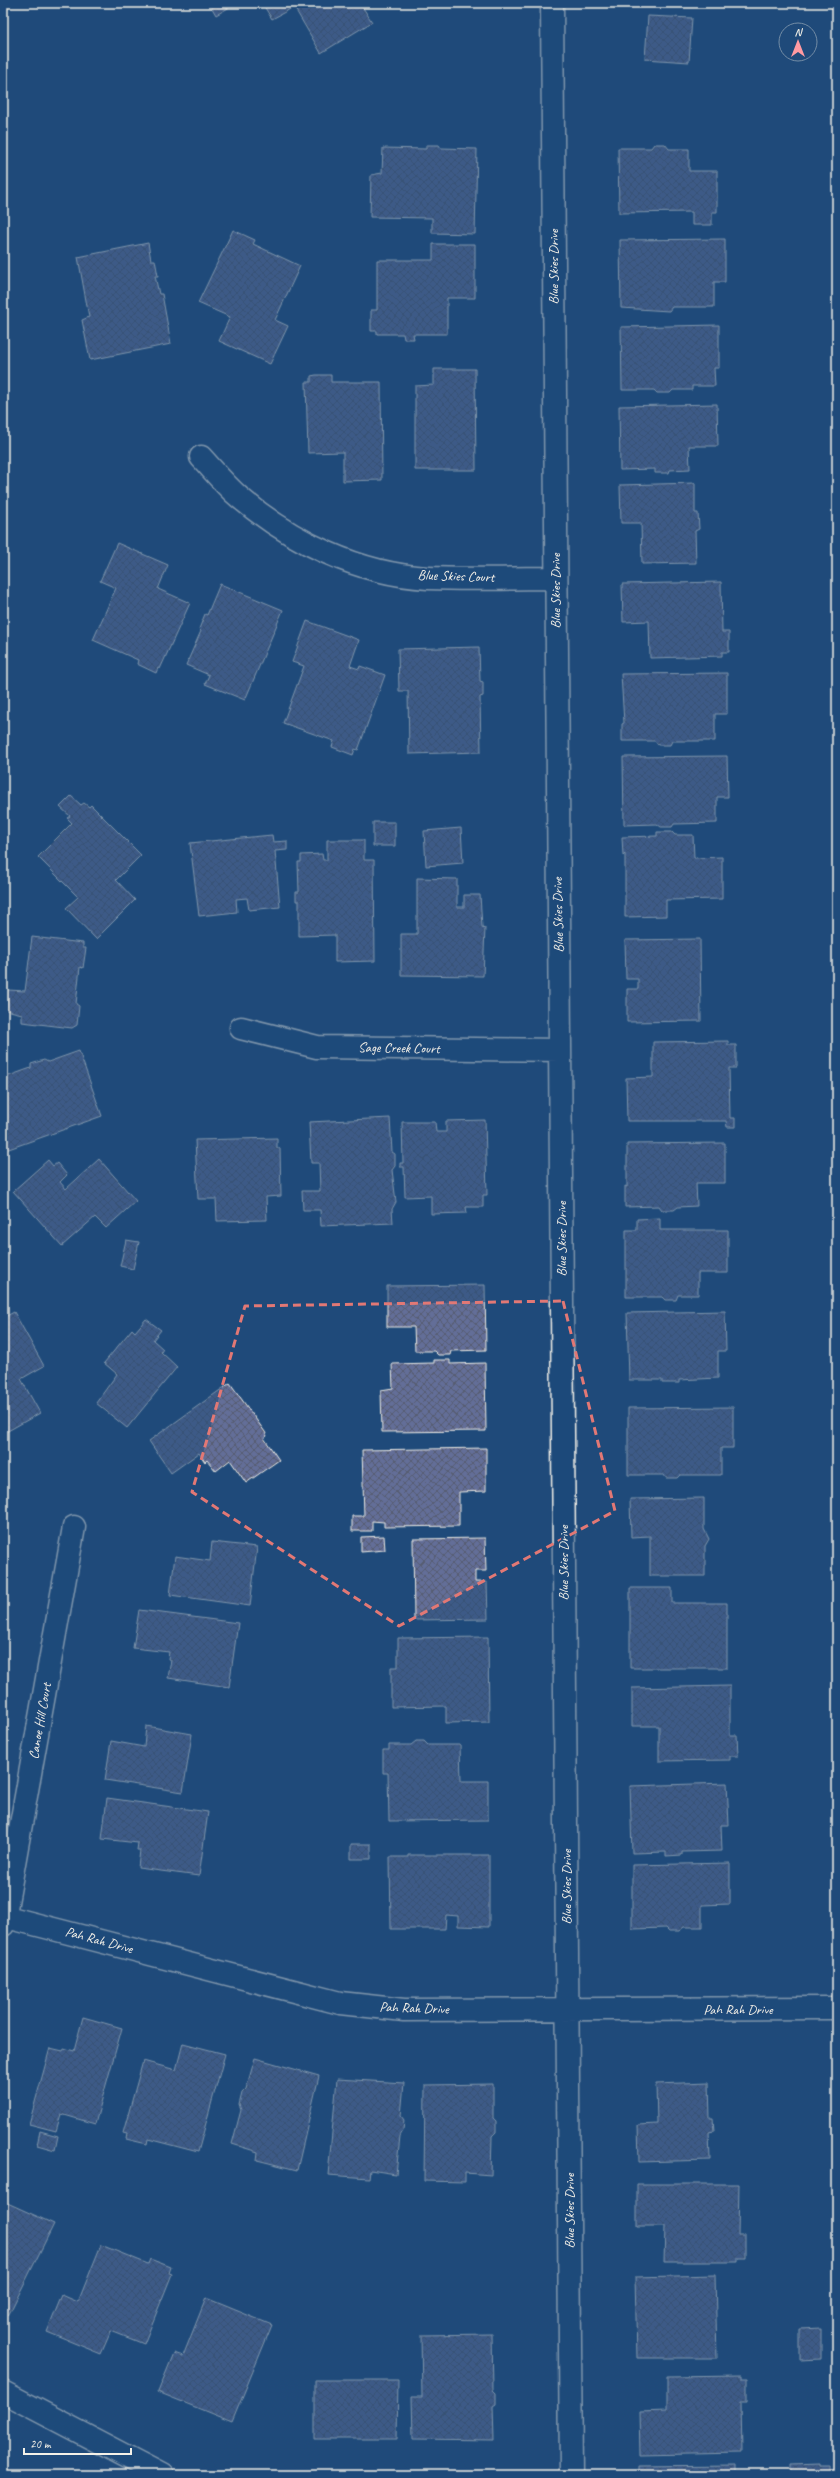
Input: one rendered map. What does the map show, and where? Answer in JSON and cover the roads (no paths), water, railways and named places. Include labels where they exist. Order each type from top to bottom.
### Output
[{"type":"street","name":"Blue Skies Drive","points":[[552,3],[555,578],[571,2475]]},
{"type":"street","name":"Blue Skies Court","points":[[201,457],[238,496],[276,525],[322,551],[371,568],[427,578],[555,578]]},
{"type":"street","name":"Sage Creek Court","points":[[241,1028],[317,1047],[559,1050]]},
{"type":"street","name":"Canoe Hill Court","points":[[4,1919],[74,1527]]},
{"type":"street","name":"Pah Rah Drive","points":[[4,1919],[340,2003],[404,2010],[837,2008]]},
{"type":"street","points":[[3,2392],[162,2475]]}]
